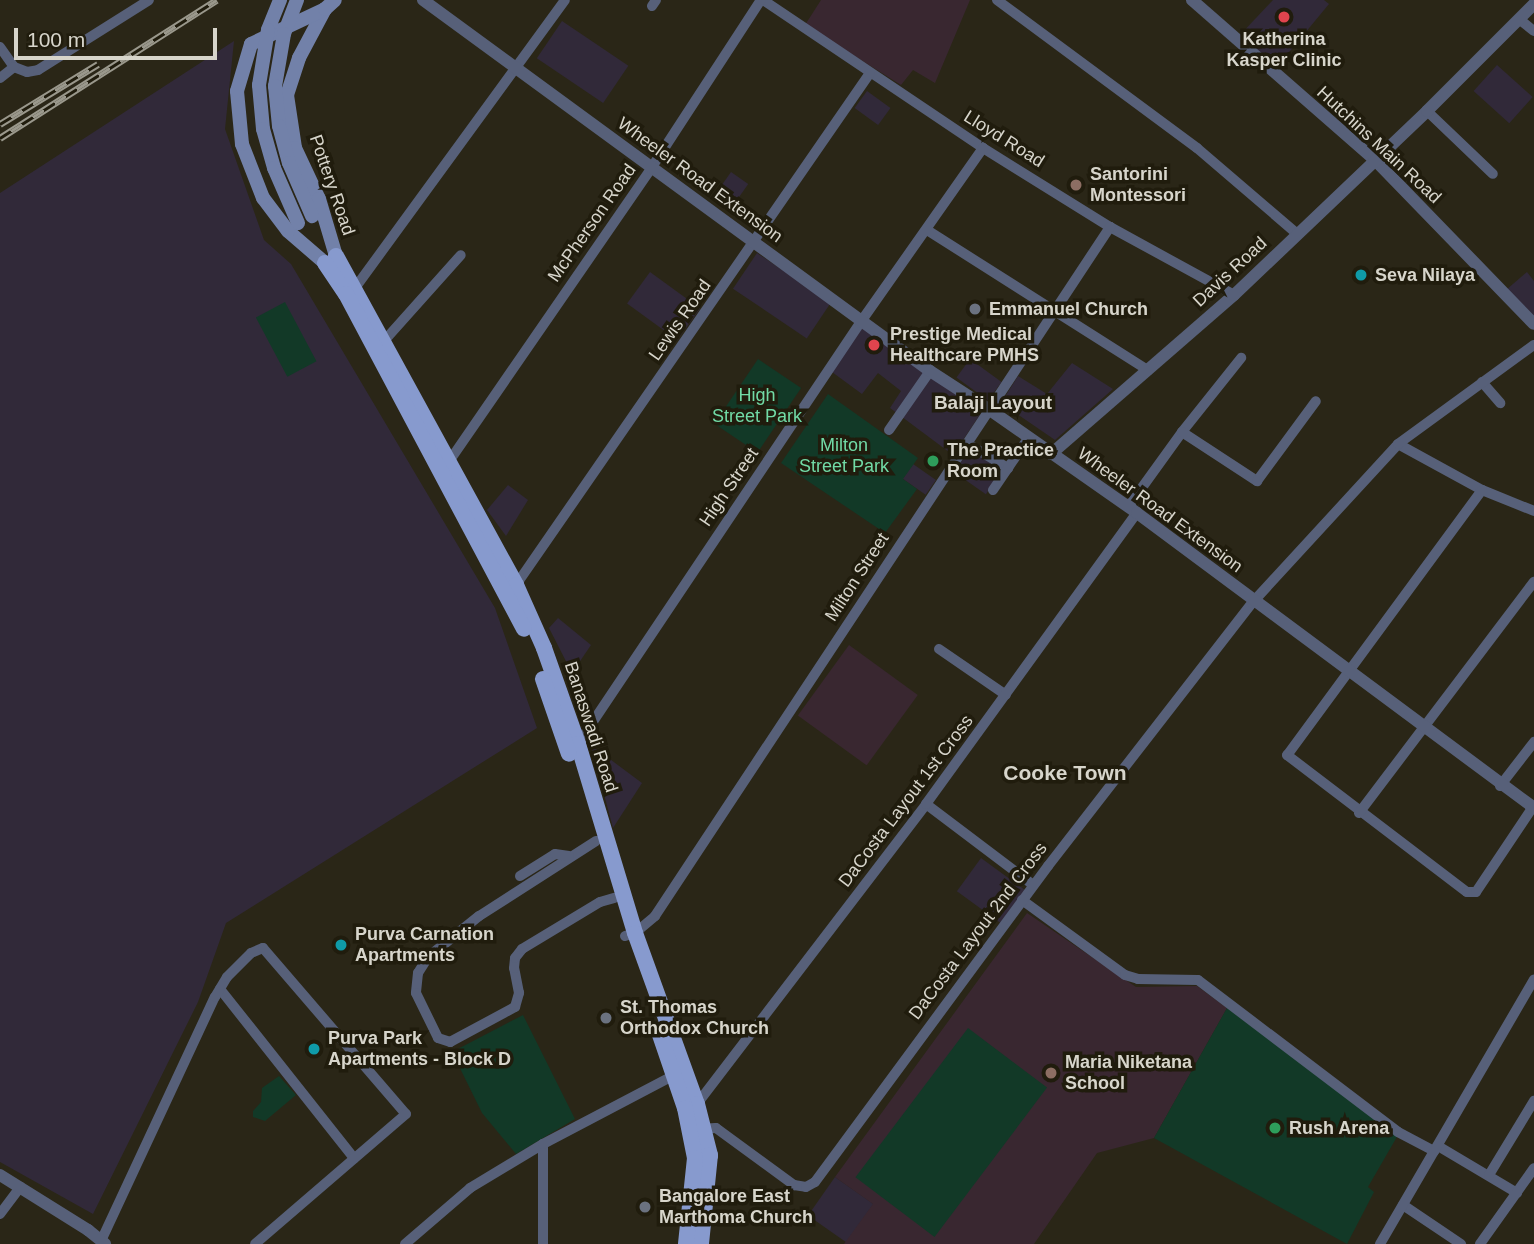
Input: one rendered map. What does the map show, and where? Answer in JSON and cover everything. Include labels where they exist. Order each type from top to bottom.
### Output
[{"type":"main road","points":[[280,0],[268,30],[259,85],[263,129],[274,168],[298,223],[330,259]]},
{"type":"main road","points":[[297,0],[284,34],[275,86],[279,126],[289,163],[330,259]]},
{"type":"main road","name":"Pottery Road","points":[[330,5],[251,44],[237,91],[242,144],[263,198],[288,231],[330,259]]},
{"type":"main road","name":"Pottery Road","points":[[330,5],[299,58],[287,95],[295,148],[319,199],[330,259]]},
{"type":"main road","name":"Banaswadi Road","points":[[330,259],[355,288],[516,585],[544,648],[578,744],[630,934],[691,1106],[696,1129],[695,1158],[686,1244]]},
{"type":"main road","name":"Banaswadi Road","points":[[330,259],[346,294],[516,612],[552,704],[614,898],[630,934]]},
{"type":"main road","name":"Banaswadi Road","points":[[696,1129],[710,1155],[701,1244]]},
{"type":"street","points":[[0,47],[14,67],[27,72],[38,70],[149,0]]},
{"type":"street","name":"Wheeler Road Extension","points":[[423,0],[930,371],[1133,510],[1348,669],[1500,786],[1533,807]]},
{"type":"street","points":[[355,288],[565,0]]},
{"type":"street","name":"Lloyd Road","points":[[762,0],[983,148],[1110,227],[1234,295]]},
{"type":"street","name":"McPherson Road","points":[[448,463],[652,167],[762,0]]},
{"type":"street","points":[[997,0],[1197,148],[1296,233]]},
{"type":"street","name":"Hutchins Main Road","points":[[1192,0],[1375,160],[1534,324]]},
{"type":"street","name":"Davis Road","points":[[1051,454],[1234,295],[1427,111],[1534,4]]},
{"type":"street","points":[[1519,19],[1534,31]]},
{"type":"street","points":[[0,78],[14,67]]},
{"type":"street","name":"Lewis Road","points":[[516,585],[870,73]]},
{"type":"street","points":[[1427,111],[1493,174]]},
{"type":"street","name":"High Street","points":[[578,744],[862,319],[983,148]]},
{"type":"street","name":"Milton Street","points":[[630,934],[655,916],[1110,227]]},
{"type":"street","points":[[927,230],[1148,370]]},
{"type":"street","points":[[384,341],[461,255]]},
{"type":"street","name":"DaCosta Layout 2nd Cross","points":[[696,1129],[716,1128],[794,1185],[806,1187],[815,1182],[1033,885],[1255,601],[1398,444],[1534,345]]},
{"type":"street","points":[[1133,510],[1182,432],[1241,358]]},
{"type":"street","points":[[889,430],[930,371]]},
{"type":"street","points":[[1482,382],[1500,403]]},
{"type":"street","points":[[1182,432],[1257,481],[1316,401]]},
{"type":"street","points":[[993,490],[1029,437]]},
{"type":"street","points":[[968,444],[1008,468]]},
{"type":"street","points":[[1398,444],[1482,490],[1534,511]]},
{"type":"street","points":[[1482,490],[1287,755],[1462,890],[1476,892],[1533,807]]},
{"type":"street","name":"DaCosta Layout 1st Cross","points":[[691,1106],[926,804],[1006,695],[1133,510]]},
{"type":"street","points":[[1359,813],[1534,582]]},
{"type":"street","points":[[939,649],[1006,695]]},
{"type":"street","points":[[1500,786],[1534,743]]},
{"type":"street","points":[[926,804],[1033,885]]},
{"type":"street","points":[[596,841],[479,916],[428,957],[418,973],[416,993],[438,1038],[450,1042],[515,1007],[519,993],[514,968],[522,949],[600,902],[614,898]]},
{"type":"street","points":[[520,877],[555,854],[569,856]]},
{"type":"street","points":[[1022,900],[1125,975],[1138,979],[1198,980],[1398,1132],[1489,1175],[1517,1193]]},
{"type":"street","points":[[0,1175],[103,1242],[220,989],[227,977],[251,953],[263,948],[406,1114],[255,1244]]},
{"type":"street","points":[[1380,1244],[1534,979]]},
{"type":"street","points":[[220,989],[355,1158]]},
{"type":"street","points":[[404,1244],[470,1188],[542,1144],[679,1072]]},
{"type":"street","points":[[1489,1175],[1534,1101]]},
{"type":"street","points":[[542,1144],[543,1244]]},
{"type":"street","points":[[1480,1244],[1534,1168]]},
{"type":"street","points":[[0,1214],[20,1187]]},
{"type":"street","points":[[1403,1205],[1461,1244]]},
{"type":"shaded area","points":[[821,0],[970,0],[935,83],[913,70],[901,85],[805,25]]},
{"type":"shaded area","points":[[1273,0],[1324,0],[1329,4],[1276,68],[1239,36]]},
{"type":"shaded area","points":[[562,21],[628,66],[603,103],[537,58]]},
{"type":"shaded area","points":[[234,41],[225,129],[264,240],[291,264],[495,608],[537,728],[226,923],[198,1002],[93,1214],[0,1162],[0,193]]},
{"type":"shaded area","points":[[1497,65],[1533,97],[1509,123],[1474,91]]},
{"type":"shaded area","points":[[867,91],[890,108],[878,125],[855,108]]},
{"type":"shaded area","points":[[731,172],[748,184],[730,210],[713,198]]},
{"type":"shaded area","points":[[757,253],[831,303],[807,338],[733,289]]},
{"type":"shaded area","points":[[650,272],[700,308],[677,340],[627,304]]},
{"type":"shaded area","points":[[1527,272],[1534,281],[1534,320],[1506,290]]},
{"type":"shaded area","points":[[862,327],[981,413],[953,455],[890,408],[901,391],[878,373],[862,394],[832,372]]},
{"type":"shaded area","points":[[970,359],[1002,382],[988,401],[956,378]]},
{"type":"shaded area","points":[[1072,363],[1113,389],[1055,440],[1001,403],[1018,376],[1047,394]]},
{"type":"shaded area","points":[[970,449],[1002,471],[986,494],[954,472]]},
{"type":"shaded area","points":[[913,464],[936,480],[926,495],[903,479]]},
{"type":"shaded area","points":[[508,485],[528,500],[506,536],[487,510]]},
{"type":"shaded area","points":[[558,618],[591,645],[572,673],[549,628]]},
{"type":"shaded area","points":[[849,645],[918,695],[867,765],[798,715]]},
{"type":"shaded area","points":[[591,745],[642,783],[613,828]]},
{"type":"shaded area","points":[[981,858],[1025,890],[1001,923],[957,891]]},
{"type":"shaded area","name":"Maria Niketana School","points":[[1027,913],[1136,987],[1197,986],[1227,1008],[1154,1138],[1097,1153],[1034,1244],[844,1244],[873,1204],[835,1177]]},
{"type":"shaded area","points":[[835,1177],[874,1204],[847,1242],[808,1216]]},
{"type":"green space","points":[[285,302],[316,361],[287,377],[256,317]]},
{"type":"green space","name":"High Street Park","points":[[758,359],[801,388],[757,453],[714,424]]},
{"type":"green space","name":"Milton Street Park","points":[[828,394],[918,458],[903,479],[917,489],[885,533],[781,463]]},
{"type":"green space","name":"Rush Arena","points":[[1227,1008],[1398,1135],[1368,1187],[1374,1192],[1347,1244],[1154,1138]]},
{"type":"green space","points":[[523,1015],[575,1119],[516,1154],[482,1113],[452,1052]]},
{"type":"green space","points":[[968,1028],[1047,1088],[935,1237],[855,1177]]},
{"type":"green space","points":[[279,1076],[296,1095],[265,1121],[253,1117],[253,1111],[261,1102],[262,1088]]},
{"type":"railway","points":[[0,138],[217,0]]},
{"type":"railway","points":[[0,124],[98,64]]},
{"type":"place","name":"Katherina Kasper Clinic","points":[[1284,17]]},
{"type":"place","name":"Santorini Montessori","points":[[1076,185]]},
{"type":"place","name":"Seva Nilaya","points":[[1361,275]]},
{"type":"place","name":"Emmanuel Church","points":[[975,309]]},
{"type":"place","name":"Prestige Medical Healthcare PMHS","points":[[874,345]]},
{"type":"place","name":"The Practice Room","points":[[933,461]]},
{"type":"place","name":"Purva Carnation Apartments","points":[[341,945]]},
{"type":"place","name":"St. Thomas Orthodox Church","points":[[606,1018]]},
{"type":"place","name":"Purva Park Apartments - Block D","points":[[314,1049]]},
{"type":"place","name":"Maria Niketana School","points":[[1051,1073]]},
{"type":"place","name":"Rush Arena","points":[[1275,1128]]},
{"type":"place","name":"Bangalore East Marthoma Church","points":[[645,1207]]},
{"type":"district","name":"Balaji Layout","points":[[993,403]]},
{"type":"district","name":"Cooke Town","points":[[1065,773]]}]
